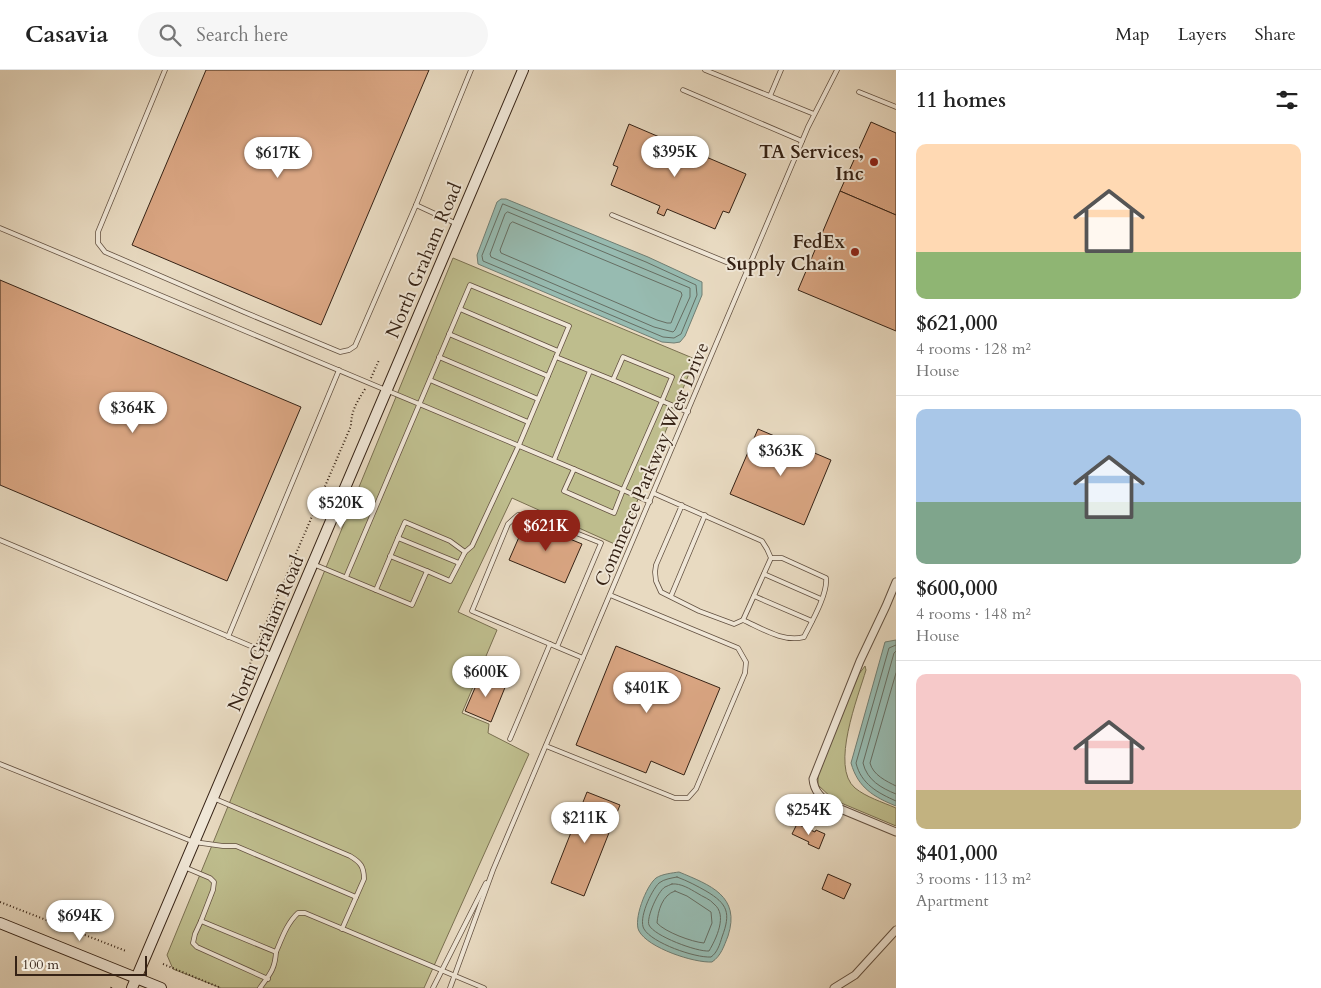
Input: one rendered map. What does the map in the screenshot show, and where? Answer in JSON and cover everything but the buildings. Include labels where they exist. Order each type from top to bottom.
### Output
[{"type":"street","name":"North Graham Road","points":[[134,983],[523,70]]},
{"type":"street","points":[[896,582],[860,661],[813,780],[813,786],[822,799],[831,805],[896,832]]},
{"type":"street","points":[[0,923],[134,983],[161,988]]},
{"type":"street","points":[[834,988],[856,975],[896,930]]},
{"type":"lane","points":[[165,70],[98,232],[98,243],[105,252],[340,352],[355,346],[416,205],[471,70]]},
{"type":"lane","points":[[705,70],[814,114]]},
{"type":"lane","points":[[770,96],[781,70]]},
{"type":"lane","name":"Commerce Parkway West Drive","points":[[450,988],[493,870],[802,141],[837,70]]},
{"type":"lane","points":[[683,90],[802,141]]},
{"type":"lane","points":[[859,92],[896,107]]},
{"type":"lane","points":[[416,205],[458,224]]},
{"type":"lane","points":[[612,215],[748,271]]},
{"type":"lane","points":[[0,228],[650,502]]},
{"type":"lane","points":[[346,577],[470,285],[568,326],[518,445],[472,546],[465,552],[450,581],[390,556]]},
{"type":"lane","points":[[460,309],[558,351]]},
{"type":"lane","points":[[449,334],[548,376]]},
{"type":"lane","points":[[574,469],[564,491],[614,513],[672,378],[623,356],[613,380]]},
{"type":"lane","points":[[556,357],[688,412]]},
{"type":"lane","points":[[439,358],[538,399]]},
{"type":"lane","points":[[228,636],[339,370]]},
{"type":"lane","points":[[554,460],[590,371]]},
{"type":"lane","points":[[430,380],[528,422]]},
{"type":"lane","points":[[653,493],[682,505],[762,541],[771,558],[743,620],[734,624],[726,622],[661,592],[656,581],[655,572],[682,505]]},
{"type":"lane","points":[[557,648],[601,543],[531,515],[518,515],[508,524],[472,611],[557,648],[583,658]]},
{"type":"lane","points":[[671,596],[704,515]]},
{"type":"lane","points":[[376,590],[405,522],[450,541],[465,552]]},
{"type":"lane","points":[[398,538],[459,563]]},
{"type":"lane","points":[[0,540],[274,656]]},
{"type":"lane","points":[[743,620],[785,638],[796,640],[804,637],[812,621],[827,584],[826,578],[782,558],[771,558]]},
{"type":"lane","points":[[313,564],[412,605],[427,571]]},
{"type":"lane","points":[[764,574],[821,599]]},
{"type":"lane","points":[[546,746],[675,798],[688,798],[696,789],[745,672],[746,662],[738,648],[610,594]]},
{"type":"lane","points":[[754,596],[812,621]]},
{"type":"lane","points":[[510,739],[550,644]]},
{"type":"lane","points":[[0,764],[194,842],[236,846],[356,897]]},
{"type":"lane","points":[[213,798],[350,856],[360,862],[364,871],[364,879],[342,929]]},
{"type":"lane","points":[[184,867],[210,878],[214,882],[213,890],[193,943],[197,947],[268,979]]},
{"type":"lane","name":"Commerce Parkway West Drive","points":[[433,988],[493,870]]},
{"type":"lane","points":[[260,988],[268,979],[276,960],[276,952],[288,924],[298,913],[304,913],[484,988]]},
{"type":"lane","points":[[201,921],[276,952]]},
{"type":"path","points":[[249,667],[351,426],[354,406],[369,383],[379,360]]},
{"type":"path","points":[[0,902],[126,951]]},
{"type":"path","points":[[163,964],[221,988]]},
{"type":"shaded area","points":[[453,258],[695,359],[619,546],[512,498],[458,612],[497,630],[462,713],[489,724],[488,733],[529,754],[424,988],[221,988],[173,969],[167,955]]},
{"type":"shaded area","points":[[865,666],[866,670],[848,731],[845,764],[848,778],[855,788],[869,797],[896,808],[896,826],[834,800],[818,785],[818,771],[859,674]]},
{"type":"water","points":[[501,199],[506,199],[648,257],[702,282],[702,295],[685,336],[680,342],[662,342],[478,264],[477,255],[497,202]]},
{"type":"water","points":[[896,640],[896,806],[868,790],[858,779],[851,763],[885,642]]},
{"type":"water","points":[[679,872],[712,887],[726,902],[730,911],[731,922],[728,936],[720,954],[712,962],[694,960],[661,949],[639,931],[638,919],[641,903],[652,882],[661,876]]},
{"type":"place","name":"TA Services, Inc","points":[[874,162]]},
{"type":"place","name":"FedEx Supply Chain","points":[[855,252]]}]
